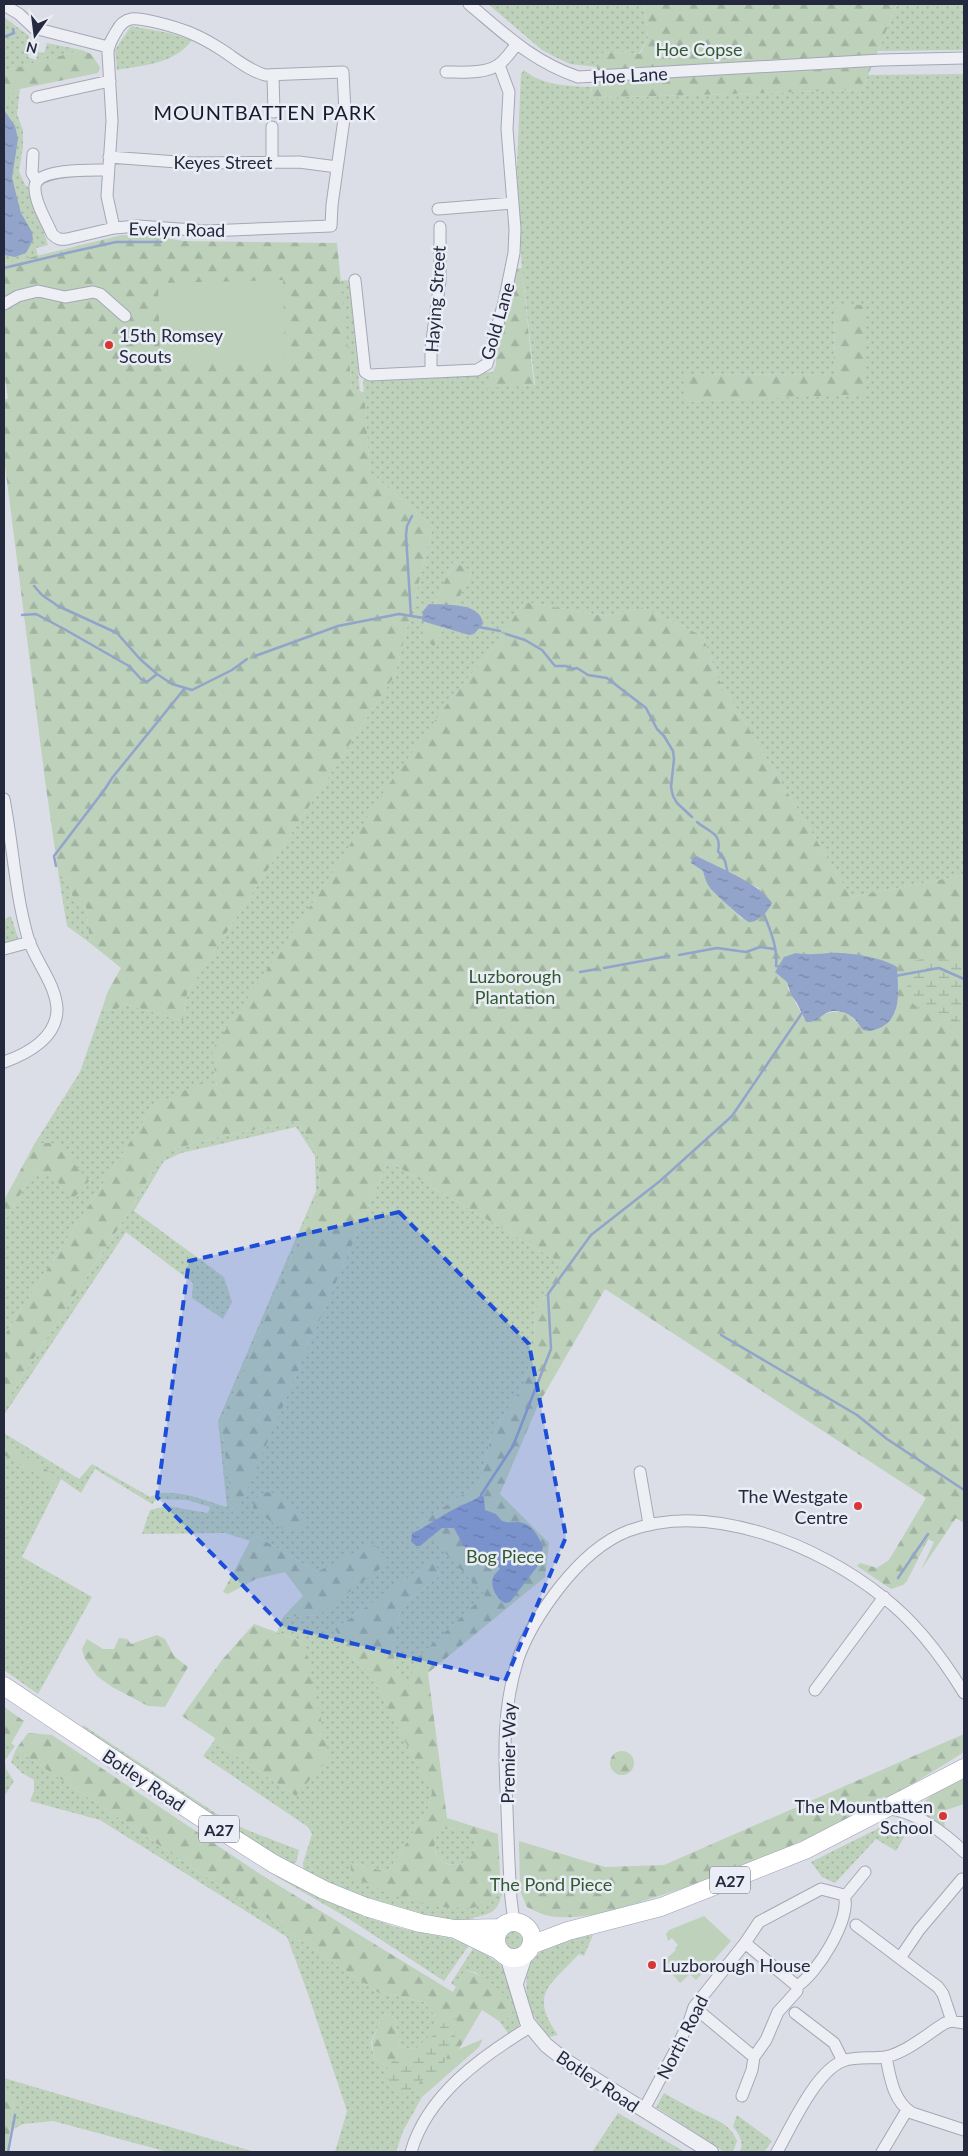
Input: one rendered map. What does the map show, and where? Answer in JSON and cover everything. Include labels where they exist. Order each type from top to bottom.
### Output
[{"type":"main road","name":"Botley Road","points":[[4,1686],[200,1817],[274,1864],[324,1890],[366,1908],[420,1923],[455,1929],[520,1935]]},
{"type":"main road","name":"A27","points":[[520,1935],[568,1931],[661,1907],[804,1850],[964,1768]]},
{"type":"main road","name":"Botley Road","points":[[455,1929],[503,1954]]},
{"type":"main road","points":[[520,1935],[517,1958],[503,1954],[496,1942],[520,1935]]},
{"type":"street","name":"Hoe Lane","points":[[469,4],[531,55],[554,69],[578,77],[595,78],[872,61],[964,58]]},
{"type":"street","points":[[4,5],[19,14],[34,28],[108,47],[124,20],[133,17],[186,30],[222,50],[252,71],[273,76],[343,72],[345,112],[337,167]]},
{"type":"street","points":[[446,72],[473,71],[499,65],[517,44]]},
{"type":"street","name":"Evelyn Road","points":[[108,47],[112,121],[107,196],[114,228],[138,226],[207,231],[331,226],[337,167]]},
{"type":"street","name":"Gold Lane","points":[[354,280],[366,372],[370,375],[477,370],[487,364],[513,264],[513,203],[508,154],[509,92],[499,65]]},
{"type":"street","points":[[273,76],[274,112]]},
{"type":"street","points":[[38,97],[110,81]]},
{"type":"street","points":[[272,127],[272,163]]},
{"type":"street","points":[[33,154],[32,172],[37,181]]},
{"type":"street","name":"Keyes Street","points":[[109,157],[175,163],[299,162],[337,167]]},
{"type":"street","points":[[108,170],[76,170],[48,175],[35,184],[36,196],[55,238],[67,240],[114,228]]},
{"type":"street","points":[[438,209],[513,203]]},
{"type":"street","name":"Haying Street","points":[[431,372],[431,348],[440,281],[440,226]]},
{"type":"street","points":[[4,304],[18,296],[38,291],[65,297],[93,292],[100,294],[125,316]]},
{"type":"street","points":[[4,799],[19,898],[30,942],[52,991],[57,1010],[51,1028],[41,1043],[22,1055],[4,1062]]},
{"type":"street","points":[[4,949],[30,942]]},
{"type":"street","points":[[640,1472],[649,1524]]},
{"type":"street","name":"Premier Way","points":[[520,1935],[511,1899],[504,1759],[504,1725],[507,1701],[519,1657],[541,1613],[581,1563],[609,1541],[626,1532],[649,1524],[676,1521],[693,1522],[739,1528],[766,1535],[824,1557],[884,1597],[915,1626],[935,1649],[964,1693]]},
{"type":"street","points":[[815,1690],[884,1597]]},
{"type":"street","points":[[884,1808],[912,1813],[964,1852]]},
{"type":"street","points":[[742,2096],[752,2070],[754,2057],[766,2040],[778,2012],[797,1991],[797,1986],[814,1970],[840,1926],[846,1909],[844,1895],[847,1894],[865,1872]]},
{"type":"street","points":[[900,1958],[919,1930],[962,1879]]},
{"type":"street","name":"North Road","points":[[643,2111],[675,2051],[694,2007],[760,1922],[812,1892],[821,1889],[844,1895]]},
{"type":"street","points":[[856,1925],[938,1987],[943,1994],[952,2021]]},
{"type":"street","points":[[516,1983],[520,1935]]},
{"type":"street","points":[[745,1943],[797,1986]]},
{"type":"street","name":"Botley Road","points":[[503,1954],[516,1983],[530,2027],[546,2045],[566,2061],[643,2111],[711,2152]]},
{"type":"street","points":[[694,2007],[754,2057]]},
{"type":"street","points":[[795,2013],[834,2042],[843,2061]]},
{"type":"street","points":[[776,2152],[821,2078],[843,2061],[886,2057],[902,2050],[952,2021],[964,2022]]},
{"type":"street","points":[[411,2152],[423,2122],[434,2105],[470,2069],[510,2039],[530,2027]]},
{"type":"street","points":[[886,2057],[892,2087],[907,2110],[964,2130]]},
{"type":"street","points":[[882,2152],[907,2110]]},
{"type":"highlighted area","points":[[399,1212],[529,1344],[566,1537],[505,1681],[282,1626],[157,1497],[189,1261]]},
{"type":"green space","points":[[488,4],[644,4],[648,38],[639,54],[620,52],[600,53],[597,67],[570,64],[542,50]]},
{"type":"green space","name":"Hoe Copse","points":[[644,4],[897,4],[862,90],[590,98],[600,53],[640,54],[648,38]]},
{"type":"green space","points":[[897,4],[964,4],[964,50],[878,51]]},
{"type":"green space","points":[[4,17],[29,36],[26,49],[30,50],[28,57],[36,60],[38,52],[44,53],[47,43],[82,50],[4,71]]},
{"type":"green space","points":[[131,26],[169,33],[192,40],[185,48],[168,59],[148,65],[117,70],[115,50]]},
{"type":"green space","points":[[82,50],[91,54],[100,67],[98,73],[20,89],[11,94],[4,102],[4,71]]},
{"type":"green space","points":[[524,70],[548,82],[592,87],[590,98],[862,90],[868,75],[964,74],[964,875],[851,897],[718,678],[703,636],[643,608],[604,616],[524,602],[494,647],[455,693],[385,791],[318,895],[213,1050],[217,1089],[154,1105],[4,1336],[4,1223],[29,1179],[49,1171],[57,1143],[35,1143],[80,1072],[102,1009],[115,1010],[125,1004],[183,1021],[187,993],[395,675],[433,527],[370,472],[363,382],[365,377],[493,372],[487,387],[535,385],[522,268],[518,211],[517,164],[521,74]],"holes":[[[835,304],[865,380],[866,393],[685,402],[685,374],[834,375]],[[454,561],[472,573],[434,646],[419,637]]]},
{"type":"green space","points":[[20,89],[17,114],[23,130],[23,147],[19,171],[25,185],[28,187],[48,245],[36,248],[38,256],[4,264],[4,102],[11,94]]},
{"type":"green space","points":[[122,235],[159,237],[184,241],[337,243],[352,390],[364,392],[370,472],[433,527],[395,675],[187,993],[183,1021],[125,1004],[115,1010],[102,1009],[108,991],[121,968],[90,943],[86,907],[73,900],[69,880],[59,878],[4,458],[4,400],[8,398],[4,372],[4,264]]},
{"type":"green space","points":[[522,268],[534,385],[486,388],[496,365],[516,269]]},
{"type":"green space","points":[[283,280],[285,359],[160,362],[158,283]]},
{"type":"green space","points":[[349,280],[360,392],[352,390],[340,281]]},
{"type":"green space","points":[[835,304],[865,305],[866,394],[685,402],[685,374],[834,375]]},
{"type":"green space","points":[[454,561],[472,573],[434,646],[419,637]]},
{"type":"green space","name":"Luzborough Plantation","points":[[524,602],[604,616],[643,608],[703,636],[718,678],[851,897],[964,875],[964,1523],[956,1518],[921,1570],[934,1542],[928,1539],[907,1581],[903,1585],[891,1589],[857,1566],[860,1563],[877,1568],[889,1560],[926,1498],[605,1289],[538,1405],[500,1494],[549,1543],[545,1577],[428,1673],[447,1818],[498,1834],[501,1892],[491,1902],[472,1908],[439,1907],[391,1895],[352,1876],[350,1863],[388,1872],[428,1809],[432,1792],[389,1711],[380,1690],[352,1656],[335,1629],[433,1560],[440,1575],[402,1606],[393,1639],[395,1666],[409,1687],[415,1660],[485,1595],[418,1524],[479,1484],[492,1434],[524,1384],[534,1347],[535,1310],[542,1302],[561,1263],[388,1161],[234,1520],[221,1422],[320,1191],[318,1154],[298,1121],[219,1137],[174,1149],[160,1159],[127,1215],[4,1404],[4,1336],[154,1105],[209,1079],[217,1088],[212,1050],[318,895],[384,791],[455,693],[494,647]],"holes":[[[697,856],[759,888],[742,919],[709,885],[703,871],[691,863]],[[796,953],[810,955],[830,953],[896,1011],[886,1024],[878,1027],[861,1028],[855,1020],[842,1012],[829,1013],[806,1022],[788,989],[787,982]],[[456,1828],[463,1830],[469,1833],[475,1840],[477,1844],[472,1855],[465,1862],[449,1865],[436,1855],[437,1834],[445,1829]]]},
{"type":"green space","points":[[59,878],[69,880],[73,900],[86,907],[90,943],[67,926]]},
{"type":"green space","points":[[11,916],[18,938],[16,941],[4,945],[4,920]]},
{"type":"green space","points":[[926,958],[964,961],[964,1022],[922,1010],[910,999],[907,989],[913,961]]},
{"type":"green space","points":[[298,1121],[318,1154],[320,1191],[221,1422],[234,1519],[388,1161],[561,1263],[542,1302],[535,1310],[534,1347],[524,1384],[492,1434],[479,1484],[418,1524],[486,1595],[447,1631],[409,1688],[395,1666],[393,1639],[402,1606],[440,1575],[432,1561],[335,1629],[352,1656],[380,1690],[389,1711],[432,1792],[428,1809],[388,1872],[350,1863],[352,1876],[501,1892],[501,1889],[503,1890],[497,1907],[490,1913],[473,1918],[473,1923],[405,1915],[304,1876],[303,1863],[312,1834],[308,1827],[203,1756],[214,1741],[296,1796],[304,1642],[277,1632],[283,1617],[319,1615],[317,1572],[257,1536],[250,1541],[225,1533],[142,1534],[150,1510],[167,1506],[208,1513],[210,1507],[187,1500],[157,1499],[152,1504],[95,1469],[81,1493],[61,1479],[22,1557],[92,1597],[38,1694],[4,1670],[4,1433],[79,1479],[92,1464],[150,1497],[158,1494],[178,1493],[227,1507],[218,1421],[316,1191],[315,1156],[296,1127],[181,1153],[164,1161],[134,1211],[224,1277],[232,1302],[223,1319],[192,1298],[193,1283],[126,1232],[4,1415],[4,1404],[127,1215],[162,1156],[174,1149],[219,1137]]},
{"type":"green space","points":[[35,1143],[57,1143],[89,1181],[72,1200],[49,1171],[29,1179],[4,1223],[4,1200]]},
{"type":"green space","points":[[4,1443],[58,1477],[53,1484],[4,1455]]},
{"type":"green space","points":[[267,1492],[278,1494],[285,1502],[303,1514],[306,1523],[299,1530],[285,1530],[253,1510],[257,1498]]},
{"type":"green space","points":[[257,1536],[317,1572],[372,1543],[390,1561],[319,1615],[283,1617],[303,1596],[285,1572],[256,1579],[228,1594],[223,1592],[250,1541]]},
{"type":"green space","points":[[254,1624],[304,1642],[329,1757],[296,1796],[214,1741],[215,1738],[182,1716],[222,1660]]},
{"type":"green space","points":[[157,1635],[165,1639],[174,1656],[188,1667],[165,1707],[148,1706],[112,1687],[97,1676],[85,1659],[82,1649],[87,1639],[103,1649],[114,1649],[119,1638],[127,1639],[131,1644]]},
{"type":"green space","points":[[4,1707],[24,1721],[11,1744],[4,1739]]},
{"type":"green space","points":[[39,1720],[362,1915],[396,1927],[449,1938],[469,1945],[444,1981],[346,1917],[272,1874]]},
{"type":"green space","points":[[83,1725],[223,1818],[247,1830],[299,1850],[296,1863],[288,1865],[83,1730]]},
{"type":"green space","points":[[28,1733],[52,1735],[260,1874],[453,1992],[465,1970],[485,1979],[506,1996],[512,2008],[512,2017],[499,2021],[482,2010],[459,2049],[483,2039],[479,2047],[422,2097],[409,2083],[374,2058],[372,2041],[384,2014],[394,2017],[400,2047],[416,2049],[428,2037],[438,2019],[424,2002],[379,1993],[16,1749]]},
{"type":"green space","name":"The Pond Piece","points":[[964,1734],[964,1752],[892,1795],[777,1852],[699,1883],[610,1911],[572,1917],[550,1916],[527,1907],[520,1891],[519,1841],[605,1867],[664,1865]]},
{"type":"green space","points":[[4,1739],[15,1746],[5,1760],[6,1769],[14,1781],[5,1795]]},
{"type":"green space","points":[[16,1749],[379,1993],[424,2002],[438,2019],[428,2038],[416,2049],[400,2047],[394,2017],[384,2014],[371,2042],[374,2058],[409,2083],[422,2097],[403,2131],[396,2152],[335,2152],[347,2111],[287,1937],[100,1820],[30,1801],[34,1791],[34,1780],[22,1773],[11,1762]]},
{"type":"green space","points":[[622,1751],[631,1754],[634,1763],[631,1772],[622,1775],[613,1772],[610,1763],[613,1754]]},
{"type":"green space","points":[[964,1778],[964,1804],[946,1810],[943,1813],[946,1835],[917,1812],[926,1800]]},
{"type":"green space","points":[[885,1825],[911,1825],[896,1851],[876,1839],[835,1883],[822,1877],[811,1862]]},
{"type":"green space","points":[[456,1828],[469,1833],[477,1844],[472,1855],[465,1862],[457,1865],[442,1861],[436,1854],[435,1845],[437,1833],[446,1829]]},
{"type":"green space","points":[[704,1916],[731,1941],[696,1980],[690,1974],[680,1983],[673,1975],[676,1972],[665,1960],[676,1950],[675,1948],[678,1945],[672,1938],[668,1941],[666,1934],[669,1930]]},
{"type":"green space","points":[[514,1924],[520,1925],[528,1933],[528,1945],[520,1953],[514,1954],[508,1953],[500,1945],[499,1939],[500,1933],[508,1925]]},
{"type":"green space","points":[[593,1935],[584,1956],[579,1954],[552,1982],[547,1990],[544,1999],[545,2009],[549,2021],[558,2035],[549,2037],[530,2008],[527,1997],[526,1981],[530,1966],[539,1953],[550,1946]]},
{"type":"green space","points":[[474,1947],[500,1964],[511,1981],[520,2018],[518,2030],[511,2037],[499,2021],[512,2016],[501,1992],[475,1972],[465,1970],[456,1987],[451,1983]]},
{"type":"green space","points":[[457,2018],[455,2038],[443,2066],[421,2081],[409,2095],[400,2093],[386,2077],[392,2061],[414,2056],[444,2023]]},
{"type":"green space","points":[[4,2078],[255,2152],[168,2152],[53,2121],[23,2124],[10,2131],[15,2096],[4,2092]]},
{"type":"green space","points":[[4,2092],[15,2096],[7,2152],[4,2152]]},
{"type":"green space","points":[[664,2093],[725,2125],[734,2134],[737,2141],[733,2152],[724,2152],[656,2107]]},
{"type":"green space","points":[[618,2113],[685,2152],[592,2152]]},
{"type":"green space","points":[[737,2115],[772,2141],[764,2152],[740,2152],[741,2141],[733,2126]]},
{"type":"water","points":[[4,110],[15,126],[18,139],[12,178],[21,213],[32,232],[33,240],[26,253],[15,257],[4,255]]},
{"type":"water","points":[[429,604],[470,608],[481,617],[483,624],[474,634],[469,635],[422,621],[423,611]]},
{"type":"water","points":[[697,856],[738,876],[766,896],[772,903],[763,916],[749,922],[730,907],[709,887],[703,871],[691,863],[692,858]]},
{"type":"water","points":[[796,953],[854,954],[882,960],[897,967],[897,1003],[891,1019],[885,1025],[870,1031],[862,1029],[850,1015],[837,1011],[827,1013],[815,1021],[806,1022],[791,995],[787,982],[775,972],[784,957]]},
{"type":"water","points":[[481,1495],[484,1497],[485,1510],[496,1514],[502,1521],[523,1523],[531,1527],[543,1547],[537,1567],[510,1602],[505,1603],[502,1601],[493,1589],[494,1575],[500,1568],[495,1565],[482,1565],[478,1563],[472,1552],[463,1545],[454,1528],[442,1528],[420,1546],[416,1546],[411,1541],[412,1534],[415,1532]]},
{"type":"waterway","points":[[4,37],[14,33],[13,29]]},
{"type":"waterway","points":[[71,252],[116,242],[161,242]]},
{"type":"waterway","points":[[4,268],[71,252]]},
{"type":"waterway","points":[[411,616],[406,535],[407,526],[412,516]]},
{"type":"waterway","points":[[34,586],[42,595],[58,606],[117,633],[140,659],[172,684],[192,690],[232,670],[247,659]]},
{"type":"waterway","points":[[22,615],[36,614],[64,629],[129,666],[141,679],[147,682],[157,674]]},
{"type":"waterway","points":[[255,656],[338,626],[399,614],[424,618]]},
{"type":"waterway","points":[[479,627],[500,631]]},
{"type":"waterway","points":[[506,634],[525,640],[542,650],[555,666],[577,668],[588,675],[607,678],[646,708],[657,729],[664,736],[673,751],[671,787],[673,796],[677,803],[692,817]]},
{"type":"waterway","points":[[56,866],[54,856],[112,778],[185,688]]},
{"type":"waterway","points":[[697,822],[717,837],[718,851],[725,861],[728,874]]},
{"type":"waterway","points":[[763,912],[775,945],[776,966],[781,967]]},
{"type":"waterway","points":[[679,955],[717,948],[746,952],[760,947],[774,949]]},
{"type":"waterway","points":[[604,968],[669,956]]},
{"type":"waterway","points":[[895,976],[939,968],[964,979]]},
{"type":"waterway","points":[[580,972],[597,969]]},
{"type":"waterway","points":[[481,1495],[513,1446],[551,1349],[548,1294],[591,1235],[660,1181],[732,1116],[804,1010]]},
{"type":"waterway","points":[[721,1335],[857,1415],[887,1439],[964,1490]]},
{"type":"waterway","points":[[898,1578],[928,1534]]},
{"type":"waterway","points":[[8,2152],[15,2115]]},
{"type":"place","name":"15th Romsey Scouts","points":[[109,345]]},
{"type":"place","name":"The Westgate Centre","points":[[858,1506]]},
{"type":"place","name":"The Mountbatten School","points":[[943,1816]]},
{"type":"place","name":"Luzborough House","points":[[652,1965]]},
{"type":"district","name":"MOUNTBATTEN PARK","points":[[265,112]]},
{"type":"park label","name":"Bog Piece","points":[[505,1556]]}]
